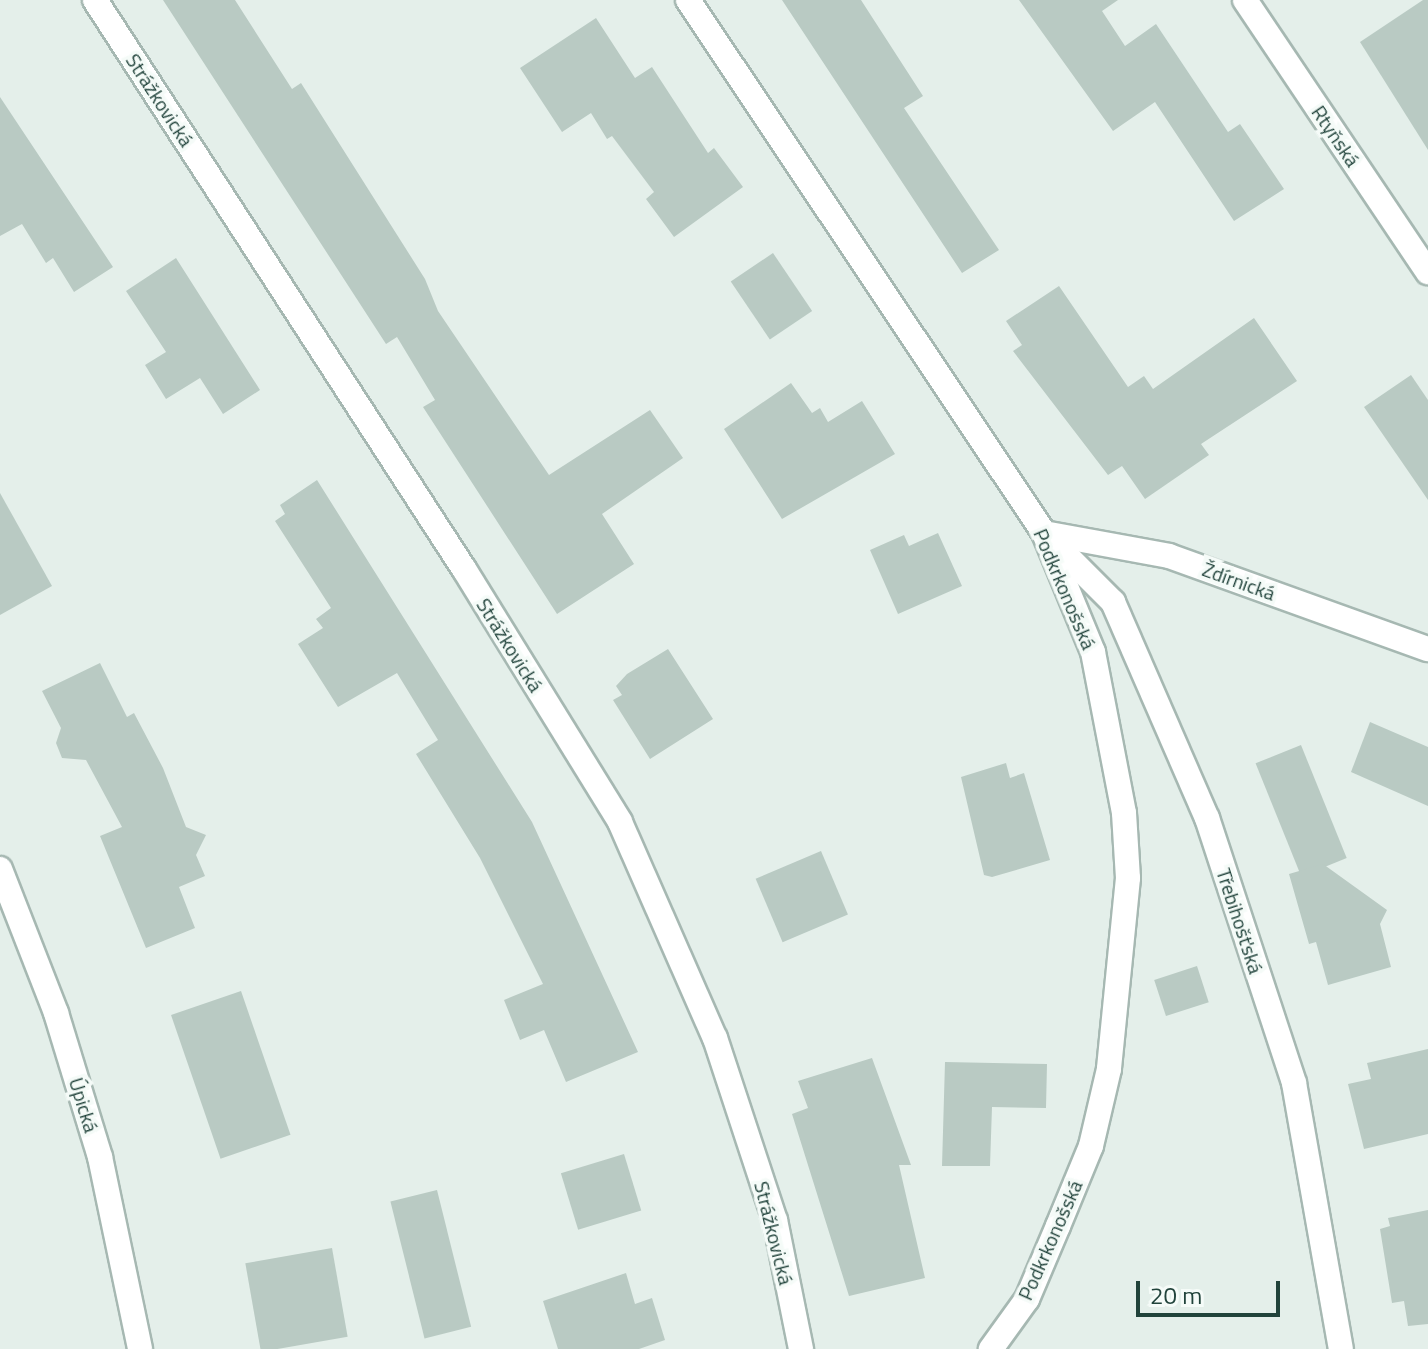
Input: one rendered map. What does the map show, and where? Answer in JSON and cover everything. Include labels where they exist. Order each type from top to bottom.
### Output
[{"type":"street","name":"Strážkovická","points":[[95,0],[464,569],[620,822],[715,1038],[775,1220],[801,1349]]},
{"type":"street","name":"Podkrkonošská","points":[[688,0],[1044,533],[1093,652],[1124,813],[1128,878],[1109,1069],[1091,1146],[1027,1299],[991,1349]]},
{"type":"street","name":"Rtyňská","points":[[1245,0],[1428,272]]},
{"type":"street","name":"Ždírnická","points":[[1044,533],[1169,556],[1428,649]]},
{"type":"street","name":"Třebihošťská","points":[[1044,533],[1113,602],[1207,818],[1294,1083],[1341,1349]]},
{"type":"street","name":"Úpická","points":[[0,869],[56,1013],[100,1157],[140,1349]]},
{"type":"building","points":[[163,0],[235,0],[292,89],[301,83],[425,279],[438,311],[549,475],[650,410],[683,458],[602,514],[634,564],[557,614],[423,407],[435,400],[397,337],[386,344]]},
{"type":"building","points":[[782,0],[861,0],[923,96],[904,108],[999,250],[962,273]]},
{"type":"building","points":[[1019,0],[1118,0],[1102,11],[1125,46],[1156,24],[1228,132],[1240,124],[1284,189],[1234,221],[1155,102],[1113,131]]},
{"type":"building","points":[[1423,0],[1428,0],[1428,150],[1360,42]]},
{"type":"building","points":[[596,18],[635,78],[652,67],[708,153],[714,148],[743,187],[674,237],[646,199],[654,192],[612,136],[607,139],[591,113],[562,132],[520,68]]},
{"type":"building","points":[[0,97],[113,267],[74,292],[53,258],[46,263],[22,224],[0,236]]},
{"type":"building","points":[[773,253],[812,311],[770,340],[731,282]]},
{"type":"building","points":[[176,258],[260,390],[223,414],[200,378],[166,399],[145,365],[166,352],[126,291]]},
{"type":"building","points":[[1059,286],[1128,387],[1144,376],[1153,389],[1254,318],[1297,381],[1201,444],[1209,455],[1145,499],[1122,466],[1108,475],[1013,351],[1022,345],[1006,321]]},
{"type":"building","points":[[1411,375],[1428,400],[1428,500],[1364,407]]},
{"type":"building","points":[[791,383],[812,413],[820,408],[828,422],[862,401],[895,454],[782,519],[724,429]]},
{"type":"building","points":[[317,480],[532,822],[638,1052],[566,1082],[544,1030],[520,1040],[504,1000],[543,984],[480,858],[416,754],[438,740],[397,673],[338,707],[298,644],[323,628],[316,619],[331,608],[275,521],[285,514],[280,505]]},
{"type":"building","points":[[0,493],[52,586],[0,615]]},
{"type":"building","points":[[938,533],[962,586],[898,614],[870,550],[904,535],[909,546]]},
{"type":"building","points":[[668,649],[713,719],[650,759],[613,700],[622,695],[616,686],[627,674]]},
{"type":"building","points":[[100,663],[127,717],[134,713],[163,768],[186,827],[206,835],[196,855],[205,876],[179,887],[195,928],[146,948],[100,836],[122,827],[86,760],[62,758],[56,743],[61,728],[42,691]]},
{"type":"building","points":[[1370,722],[1428,747],[1428,806],[1351,772]]},
{"type":"building","points":[[1301,745],[1347,858],[1301,876],[1256,763]]},
{"type":"building","points":[[1006,763],[1010,778],[1024,773],[1050,860],[992,877],[984,875],[961,777]]},
{"type":"building","points":[[821,851],[848,915],[783,942],[756,879]]},
{"type":"building","points":[[1323,864],[1387,910],[1380,924],[1391,967],[1328,985],[1316,942],[1309,944],[1289,874]]},
{"type":"building","points":[[1197,966],[1209,1002],[1166,1016],[1154,980]]},
{"type":"building","points":[[241,991],[290,1135],[221,1159],[171,1015]]},
{"type":"building","points":[[1428,1049],[1428,1134],[1364,1149],[1348,1084],[1371,1079],[1367,1063]]},
{"type":"building","points":[[872,1058],[911,1165],[899,1165],[925,1278],[849,1296],[792,1114],[808,1108],[798,1081]]},
{"type":"building","points":[[945,1062],[1047,1064],[1046,1108],[992,1107],[990,1166],[942,1166]]},
{"type":"building","points":[[624,1154],[641,1210],[578,1230],[561,1173]]},
{"type":"building","points":[[437,1190],[471,1327],[425,1338],[390,1202]]},
{"type":"building","points":[[1428,1210],[1428,1324],[1408,1326],[1404,1301],[1392,1303],[1380,1229],[1390,1226],[1388,1218]]},
{"type":"building","points":[[332,1248],[348,1337],[260,1349],[245,1263]]},
{"type":"building","points":[[626,1273],[635,1304],[652,1298],[665,1340],[639,1349],[558,1349],[543,1301]]}]
